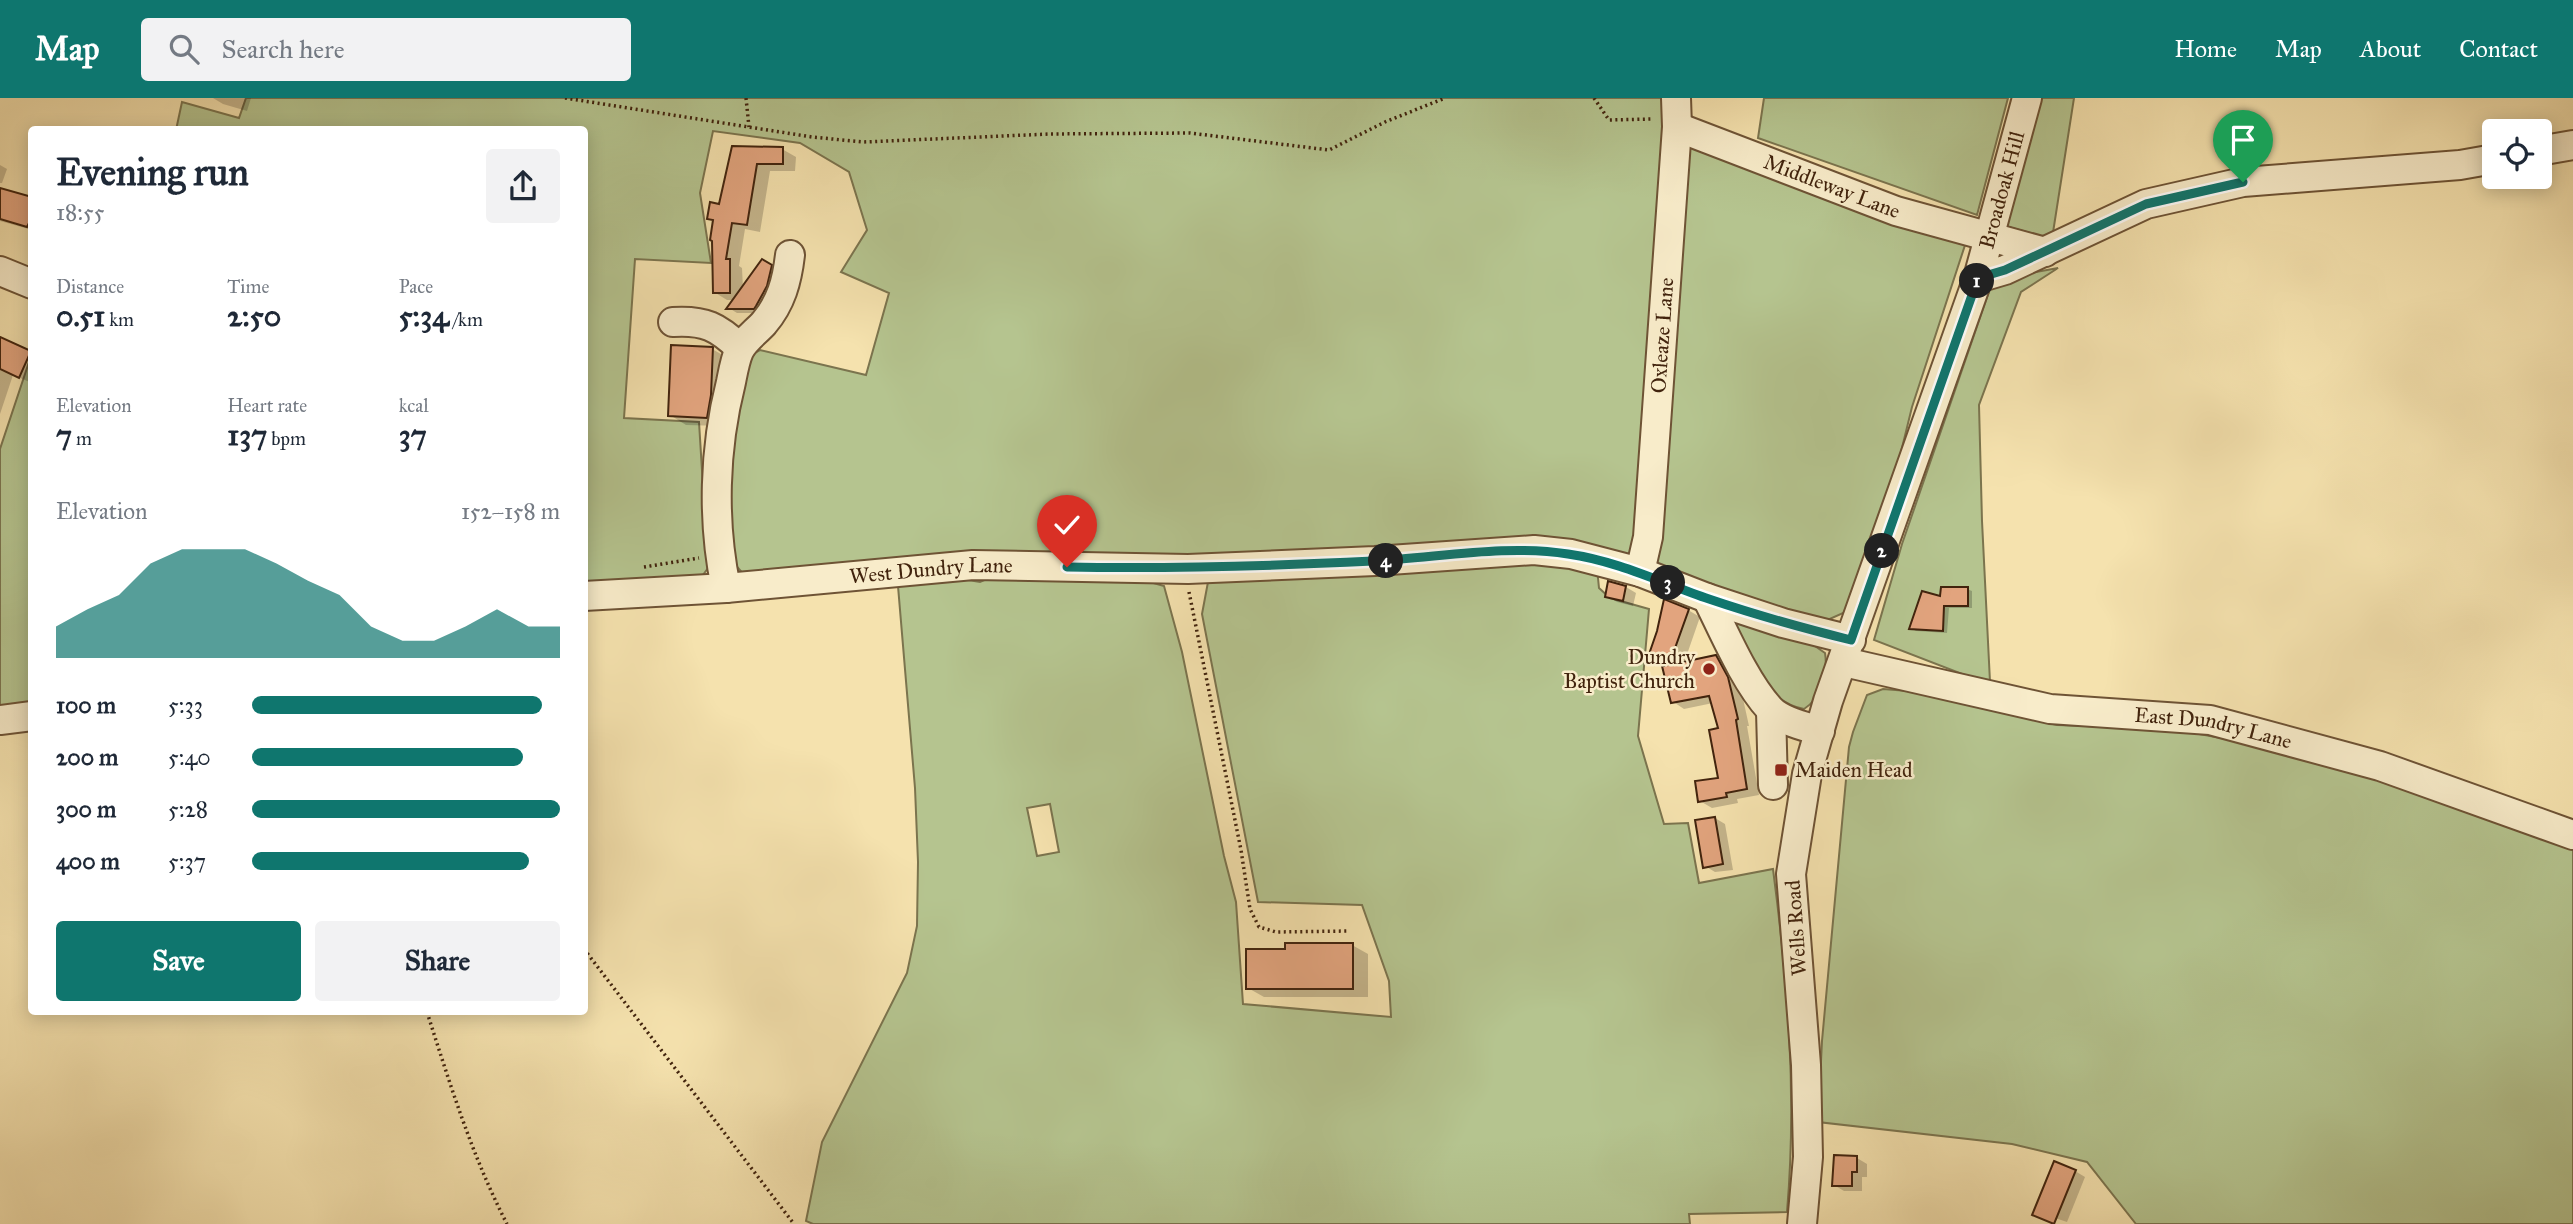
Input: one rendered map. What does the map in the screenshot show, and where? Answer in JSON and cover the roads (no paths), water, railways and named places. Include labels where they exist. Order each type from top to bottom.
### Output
[{"type":"street","name":"Broadoak Hill","points":[[1847,651],[1978,278],[2027,98]]},
{"type":"street","name":"Middleway Lane","points":[[1677,115],[1896,211],[2045,251]]},
{"type":"street","name":"Oxleaze Lane","points":[[1640,572],[1648,537],[1677,115]]},
{"type":"street","points":[[2552,149],[2573,145]]},
{"type":"street","points":[[1978,278],[2005,270],[2146,204],[2243,182],[2460,166],[2482,161]]},
{"type":"street","points":[[726,588],[716,510],[721,429],[740,348],[764,323],[781,298],[788,277],[790,255]]},
{"type":"street","points":[[0,271],[28,282]]},
{"type":"street","points":[[673,322],[691,321],[705,324],[723,332],[740,348]]},
{"type":"street","name":"West Dundry Lane","points":[[588,596],[726,588],[974,565],[1188,569],[1375,561],[1534,550],[1571,554],[1640,572],[1783,623],[1847,651]]},
{"type":"street","points":[[1707,598],[1751,681],[1771,711],[1793,723],[1820,731]]},
{"type":"street","name":"Wells Road","points":[[1802,1224],[1808,1157],[1806,1065],[1791,874],[1807,774],[1847,651]]},
{"type":"street","name":"East Dundry Lane","points":[[1847,651],[2050,709],[2210,720],[2380,766],[2573,835]]},
{"type":"street","points":[[1771,711],[1773,785]]},
{"type":"street","points":[[0,720],[28,716]]},
{"type":"place","name":"Dundry Baptist Church","points":[[1709,669]]},
{"type":"place","name":"Maiden Head","points":[[1781,770]]}]
